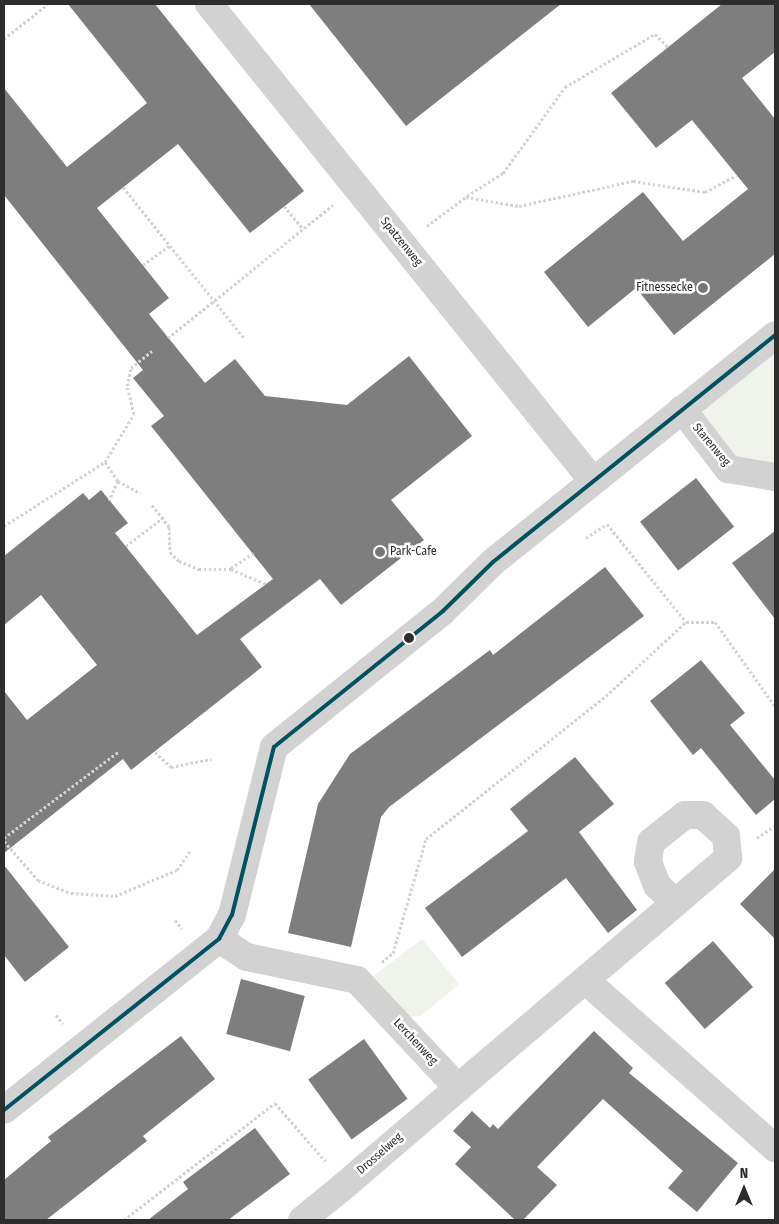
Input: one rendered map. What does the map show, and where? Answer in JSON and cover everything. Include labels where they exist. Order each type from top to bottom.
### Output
[{"type":"street","name":"Spatzenweg","points":[[209,4],[593,480]]},
{"type":"street","points":[[4,1110],[219,939],[232,915],[274,747],[443,611],[493,562],[775,335]]},
{"type":"street","name":"Starenweg","points":[[682,409],[728,468],[775,477]]},
{"type":"street","points":[[458,1088],[675,903]]},
{"type":"street","points":[[219,939],[247,957],[357,980]]},
{"type":"street","name":"Lerchenweg","points":[[357,980],[458,1088]]},
{"type":"street","points":[[585,980],[775,1148]]},
{"type":"street","name":"Drosselweg","points":[[302,1220],[458,1088]]},
{"type":"path","points":[[4,39],[48,4]]},
{"type":"path","points":[[403,244],[466,197],[503,173],[565,87],[655,34],[668,47]]},
{"type":"path","points":[[466,197],[519,206],[633,181],[705,192],[737,175]]},
{"type":"path","points":[[123,187],[244,338]]},
{"type":"path","points":[[168,338],[356,187]]},
{"type":"path","points":[[284,206],[303,228]]},
{"type":"path","points":[[143,265],[169,246]]},
{"type":"path","points":[[4,526],[105,462],[134,414],[127,386],[131,368],[152,351]]},
{"type":"path","points":[[105,462],[118,481],[140,493]]},
{"type":"path","points":[[110,500],[118,481]]},
{"type":"path","points":[[152,505],[164,517],[169,527],[170,552],[179,561],[199,569],[231,569],[266,584]]},
{"type":"path","points":[[126,546],[164,517]]},
{"type":"path","points":[[586,538],[607,524],[686,622]]},
{"type":"path","points":[[231,569],[252,553]]},
{"type":"path","points":[[357,980],[394,953],[426,839],[606,696],[686,622],[715,622],[775,706]]},
{"type":"path","points":[[118,752],[4,840],[38,880],[71,893],[115,896],[177,870],[191,849]]},
{"type":"path","points":[[155,752],[171,766],[211,759]]},
{"type":"path","points":[[124,1220],[275,1103],[345,1184]]},
{"type":"shaded area","points":[[775,353],[775,465],[737,460],[701,412]]},
{"type":"shaded area","points":[[422,939],[459,984],[421,1016],[404,1017],[368,980]]},
{"type":"building","points":[[68,4],[155,4],[304,191],[250,233],[178,144],[97,208],[169,298],[149,314],[205,383],[235,359],[265,396],[347,405],[409,356],[472,436],[391,500],[424,540],[341,605],[320,579],[240,639],[262,667],[131,770],[123,759],[4,853],[4,691],[27,720],[97,665],[41,595],[4,625],[4,556],[83,493],[89,500],[101,490],[128,523],[115,533],[197,635],[273,579],[151,426],[164,416],[133,378],[143,370],[4,195],[4,88],[67,167],[147,103]]},
{"type":"building","points":[[309,4],[561,4],[406,126]]},
{"type":"building","points":[[722,4],[775,4],[775,52],[742,78],[775,119],[775,254],[674,335],[636,288],[588,327],[544,272],[643,192],[683,241],[748,189],[692,120],[656,148],[611,93]]},
{"type":"building","points":[[696,478],[734,527],[678,571],[640,522]]},
{"type":"building","points":[[775,531],[775,619],[732,563]]},
{"type":"building","points":[[605,567],[644,616],[389,807],[381,817],[351,947],[288,933],[318,804],[350,754],[490,650],[493,655]]},
{"type":"building","points":[[701,660],[745,713],[730,725],[775,780],[775,799],[756,815],[701,748],[693,755],[650,701]]},
{"type":"building","points":[[575,757],[614,804],[579,832],[637,910],[608,933],[566,878],[462,957],[425,908],[528,831],[510,809]]},
{"type":"building","points":[[4,865],[69,947],[25,982],[4,955]]},
{"type":"building","points":[[775,869],[775,939],[740,904]]},
{"type":"building","points":[[713,941],[753,987],[705,1029],[665,983]]},
{"type":"building","points":[[241,979],[305,996],[290,1051],[226,1034]]},
{"type":"building","points":[[594,1031],[633,1068],[629,1073],[738,1163],[697,1212],[668,1188],[683,1171],[603,1099],[537,1167],[557,1185],[523,1220],[515,1220],[455,1164],[471,1147],[453,1131],[472,1111],[490,1128],[493,1124],[498,1129]]},
{"type":"building","points":[[181,1036],[215,1079],[143,1136],[147,1141],[46,1220],[4,1220],[4,1180],[51,1141],[48,1137]]},
{"type":"building","points":[[364,1039],[407,1099],[352,1139],[308,1080]]},
{"type":"building","points":[[255,1128],[290,1174],[228,1220],[148,1220],[188,1189],[183,1182]]},
{"type":"transit line","points":[[4,1110],[219,939],[232,915],[274,747],[443,611],[493,562],[775,335]]},
{"type":"place","name":"Fitnessecke","points":[[703,288]]},
{"type":"place","name":"Park-Cafe","points":[[380,552]]}]
